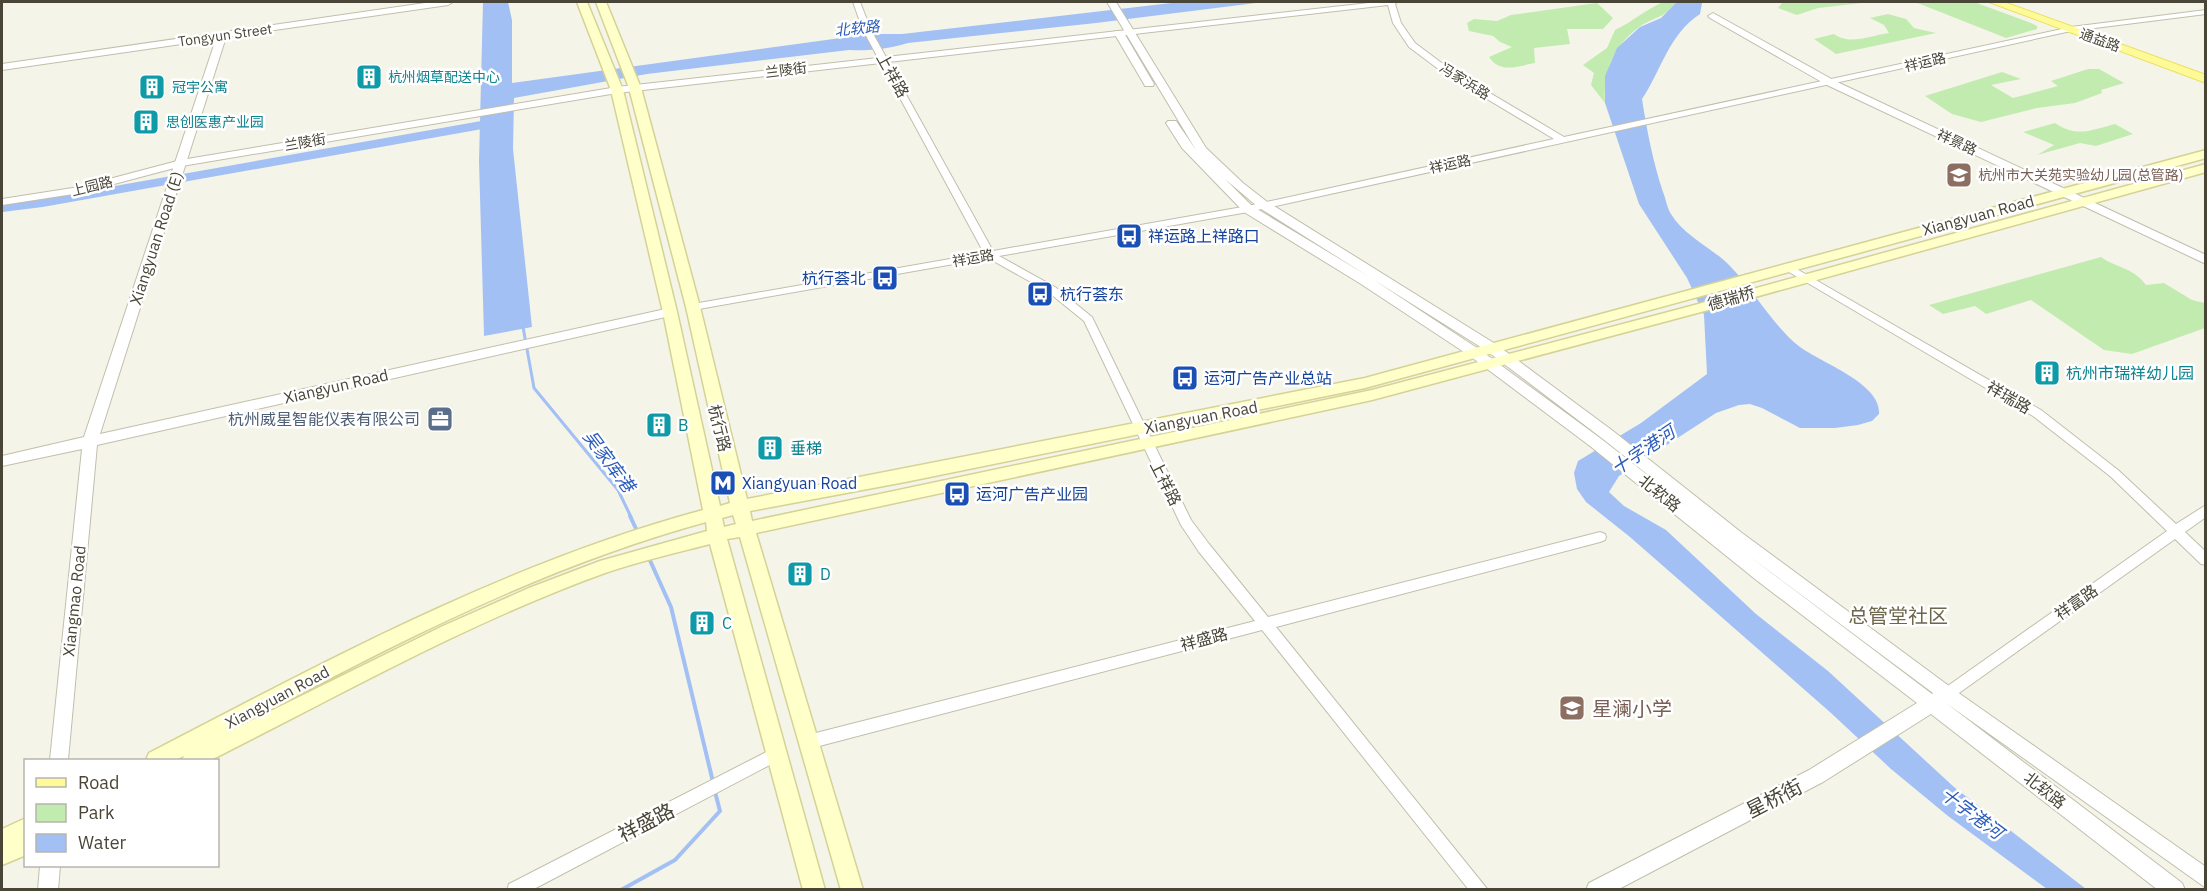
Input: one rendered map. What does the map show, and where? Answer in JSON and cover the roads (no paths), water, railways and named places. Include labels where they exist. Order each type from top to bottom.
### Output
[{"type":"main road","name":"杭行路","points":[[582,2],[613,80],[670,312],[717,535],[814,890]]},
{"type":"main road","name":"杭行路","points":[[601,2],[631,77],[693,307],[740,508],[852,890]]},
{"type":"main road","name":"通益路","points":[[1995,2],[2205,71]]},
{"type":"main road","name":"通益路","points":[[2012,2],[2205,79]]},
{"type":"main road","name":"Xiangyuan Road","points":[[1752,276],[2205,154]]},
{"type":"main road","name":"Xiangyuan Road","points":[[1766,288],[2205,168]]},
{"type":"main road","name":"德瑞桥","points":[[1682,297],[1752,276]]},
{"type":"main road","name":"德瑞桥","points":[[1696,309],[1766,288]]},
{"type":"main road","name":"Xiangyuan Road","points":[[158,759],[462,604],[604,547],[740,508],[847,484],[1143,436],[1372,395],[1682,297]]},
{"type":"main road","name":"Xiangyuan Road","points":[[194,759],[450,631],[600,568],[717,535],[916,491],[1365,383],[1475,353],[1507,359],[1696,309]]},
{"type":"main road","points":[[2,839],[24,829]]},
{"type":"main road","points":[[2,855],[24,845]]},
{"type":"street","name":"Tongyun Street","points":[[2,67],[448,2]]},
{"type":"street","name":"上祥路","points":[[856,2],[867,30],[990,255],[1051,289],[1088,319],[1186,522],[1264,623],[1480,890]]},
{"type":"street","name":"兰陵街","points":[[179,167],[524,105],[631,77],[882,55],[1121,27],[1392,2]]},
{"type":"street","name":"冯家浜路","points":[[1392,2],[1397,23],[1412,45],[1448,72],[1562,140]]},
{"type":"street","name":"北软路","points":[[1108,5],[1186,146],[1248,209],[1366,281],[1475,353]]},
{"type":"street","name":"祥运路","points":[[693,307],[1124,229],[1248,209],[1262,204],[1831,83],[2077,28],[2205,12]]},
{"type":"street","name":"祥景路","points":[[1713,16],[1831,83],[2205,260]]},
{"type":"street","name":"北软路","points":[[1121,27],[1202,150],[1239,186],[1262,204],[1491,356],[1602,438]]},
{"type":"street","name":"Xiangyuan Road (E)","points":[[90,441],[222,35]]},
{"type":"street","name":"上园路","points":[[2,202],[80,190],[179,167]]},
{"type":"street","name":"祥瑞路","points":[[1788,267],[2037,413],[2114,473],[2205,560]]},
{"type":"street","name":"Xiangyun Road","points":[[2,461],[670,312]]},
{"type":"street","name":"北软路","points":[[1507,359],[1644,472],[1761,574],[1939,699],[2205,879]]},
{"type":"street","name":"Xiangmao Road","points":[[59,759],[90,441]]},
{"type":"street","name":"祥富路","points":[[1939,699],[2205,510]]},
{"type":"street","name":"祥盛路","points":[[808,742],[1600,537]]},
{"type":"street","name":"北软路","points":[[1939,699],[2175,890]]},
{"type":"street","name":"星桥街","points":[[1596,890],[1816,776],[1939,699]]},
{"type":"street","name":"祥盛路","points":[[515,890],[776,754]]},
{"type":"street","points":[[48,890],[50,867]]},
{"type":"water","points":[[483,2],[508,2],[512,20],[512,83],[870,34],[902,34],[1180,2],[1264,2],[908,43],[879,49],[849,50],[647,74],[514,98],[513,149],[532,327],[484,336],[479,161]]},
{"type":"water","name":"十字港河","points":[[1677,2],[1705,2],[1702,3],[1700,14],[1689,22],[1673,42],[1642,99],[1653,158],[1670,212],[1683,229],[1729,265],[1790,338],[1800,347],[1849,375],[1871,393],[1877,403],[1879,414],[1872,421],[1858,425],[1835,428],[1800,428],[1762,408],[1750,404],[1739,405],[1716,413],[1619,476],[1609,492],[1624,506],[1666,530],[1756,614],[1828,671],[1954,787],[2086,889],[2047,889],[1948,816],[1891,769],[1831,713],[1630,537],[1586,502],[1577,489],[1574,473],[1578,461],[1641,423],[1707,374],[1704,315],[1687,278],[1639,204],[1605,103],[1605,76],[1617,48],[1640,27],[1661,18]]},
{"type":"waterway","points":[[2,208],[42,203],[493,123]]},
{"type":"waterway","name":"吴家库港","points":[[523,327],[534,388],[618,490],[631,517]]},
{"type":"waterway","name":"吴家库港","points":[[630,516],[638,533]]},
{"type":"waterway","name":"吴家库港","points":[[648,556],[671,607],[713,782]]},
{"type":"waterway","name":"吴家库港","points":[[621,890],[675,860],[720,811],[715,792]]},
{"type":"place","name":"杭州烟草配送中心","points":[[369,77]]},
{"type":"place","name":"冠宇公寓","points":[[152,87]]},
{"type":"place","name":"思创医惠产业园","points":[[146,122]]},
{"type":"place","name":"杭州市大关苑实验幼儿园(总管路)","points":[[1959,175]]},
{"type":"place","name":"祥运路上祥路口","points":[[1129,236]]},
{"type":"place","name":"杭行荟北","points":[[885,278]]},
{"type":"place","name":"杭行荟东","points":[[1040,294]]},
{"type":"place","name":"杭州市瑞祥幼儿园","points":[[2047,373]]},
{"type":"place","name":"运河广告产业总站","points":[[1185,378]]},
{"type":"place","name":"杭州威星智能仪表有限公司","points":[[440,419]]},
{"type":"place","name":"B","points":[[659,425]]},
{"type":"place","name":"垂梯","points":[[770,448]]},
{"type":"place","name":"Xiangyuan Road","points":[[723,483]]},
{"type":"place","name":"运河广告产业园","points":[[957,494]]},
{"type":"place","name":"D","points":[[800,574]]},
{"type":"place","name":"C","points":[[702,623]]},
{"type":"place","name":"星澜小学","points":[[1572,708]]},
{"type":"district","name":"总管堂社区","points":[[1898,615]]}]
